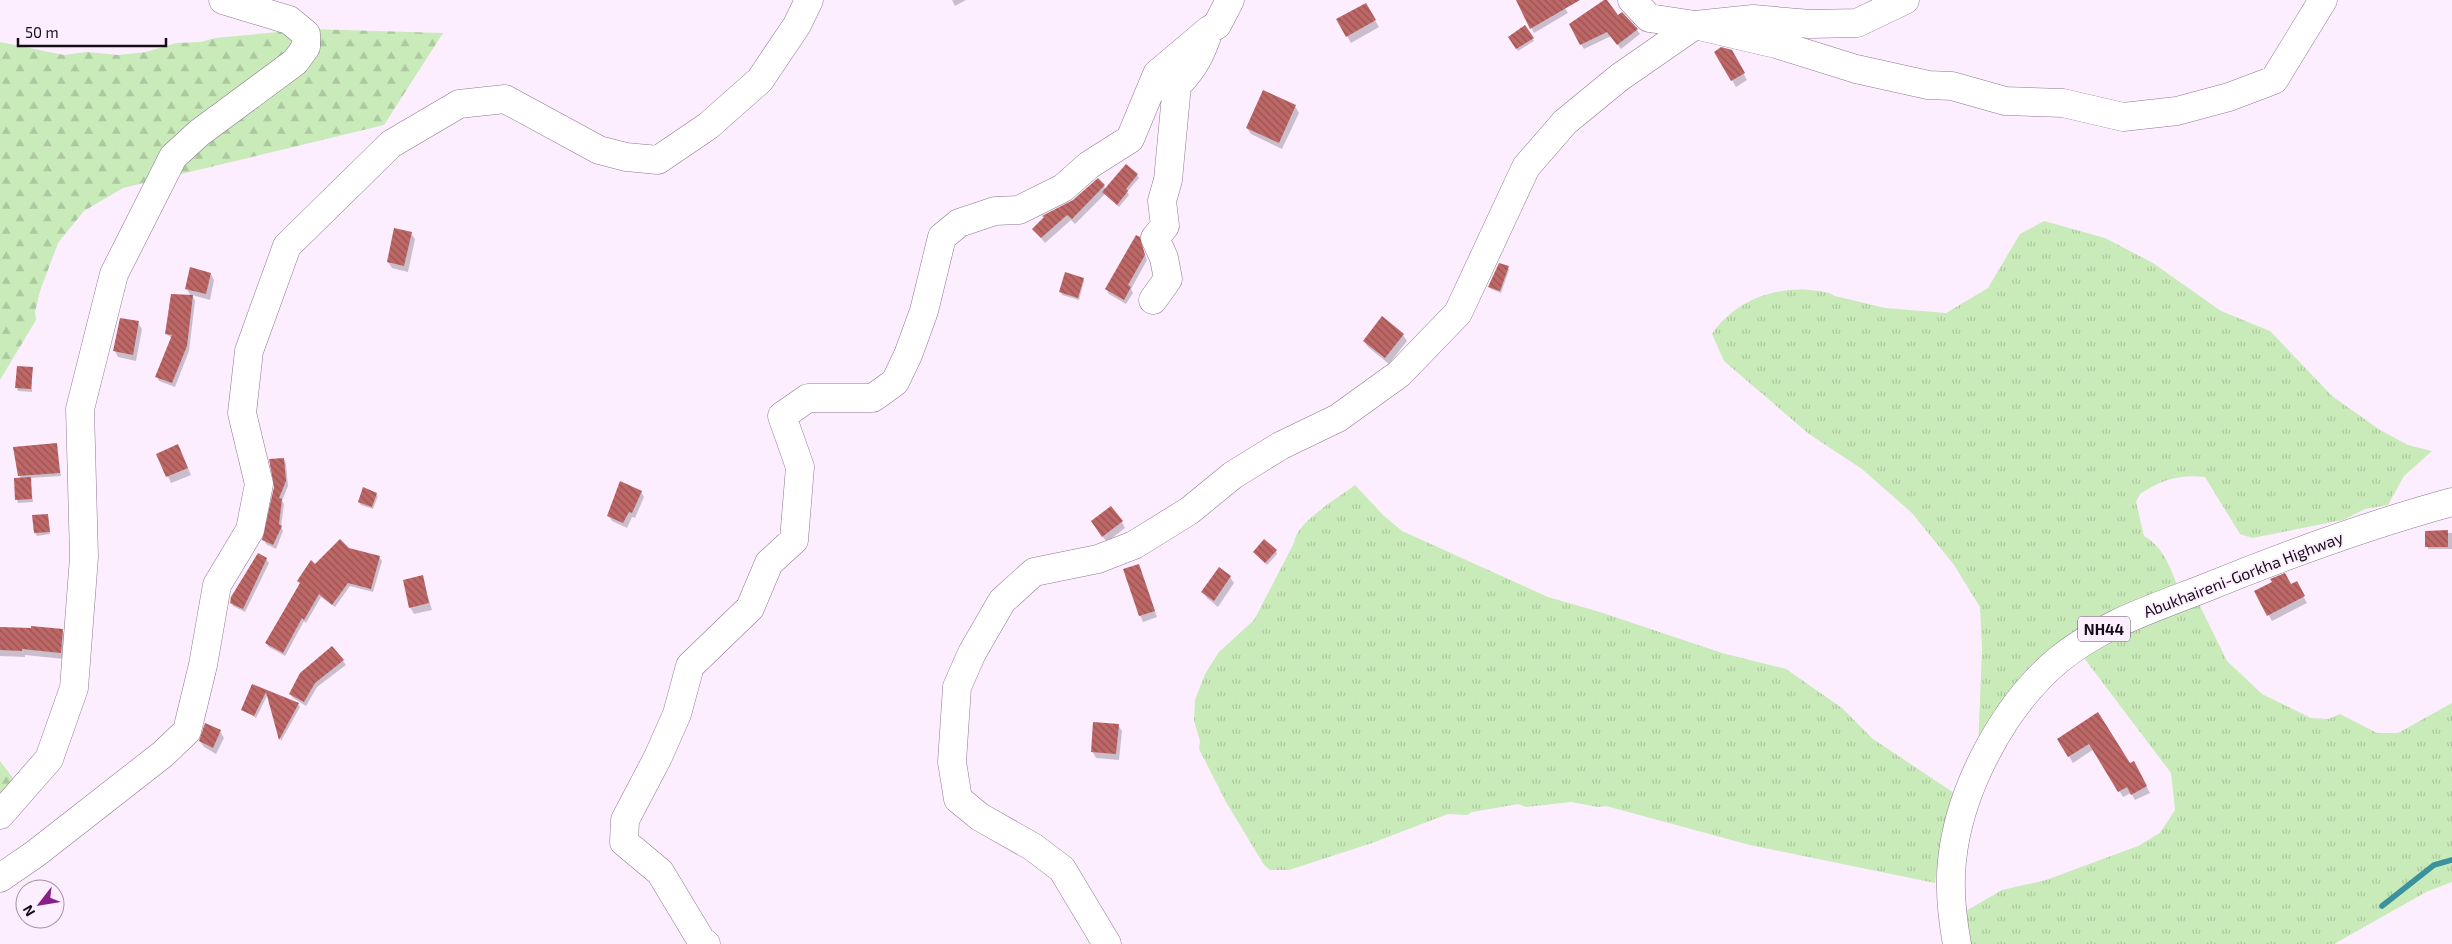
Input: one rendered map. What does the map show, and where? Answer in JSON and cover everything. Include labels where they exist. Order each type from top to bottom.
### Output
[{"type":"street","points":[[0,815],[49,759],[74,688],[84,557],[80,409],[114,274],[173,157],[199,133],[295,62],[306,47],[306,34],[289,20],[223,0]]},
{"type":"street","points":[[0,878],[36,854],[162,754],[186,731],[203,665],[217,585],[250,530],[258,484],[242,413],[249,352],[287,246],[391,144],[459,104],[505,99],[599,150],[626,157],[658,160],[708,126],[760,80],[797,25],[809,0]]},
{"type":"street","points":[[706,944],[660,872],[624,842],[625,820],[658,757],[677,714],[690,666],[750,608],[769,564],[794,540],[800,467],[782,416],[808,398],[873,398],[895,382],[908,355],[924,311],[942,238],[959,223],[995,211],[1019,210],[1063,188],[1089,165],[1130,139],[1157,74],[1209,30],[1218,25],[1230,0]]},
{"type":"street","points":[[1632,0],[1649,18],[1695,25],[1776,44],[1856,68],[1928,85],[1952,86],[2005,101],[2063,103],[2123,117],[2177,111],[2229,97],[2274,80],[2323,0]]},
{"type":"street","points":[[1108,944],[1062,869],[1033,846],[980,817],[958,799],[952,762],[958,687],[972,653],[1002,601],[1034,572],[1098,559],[1134,546],[1189,511],[1232,474],[1280,446],[1338,418],[1399,374],[1458,313],[1526,167],[1565,122],[1620,77],[1695,25],[1753,19],[1810,24],[1857,22],[1905,0]]},
{"type":"street","points":[[1153,300],[1168,279],[1164,258],[1155,238],[1165,226],[1162,201],[1168,180],[1177,85],[1189,74],[1203,50],[1209,30]]},
{"type":"street","name":"Abukhaireni-Gorkha Highway","points":[[1957,944],[1952,914],[1952,862],[1961,819],[1992,741],[2025,692],[2058,661],[2109,626],[2297,551],[2452,502]]},
{"type":"green space","points":[[311,29],[443,33],[384,125],[123,188],[84,211],[58,243],[40,291],[35,312],[36,320],[0,380],[0,42],[64,55],[87,52],[118,55],[146,52],[176,43],[201,42],[215,38]]},
{"type":"green space","points":[[2044,221],[2105,238],[2153,263],[2221,311],[2270,331],[2332,396],[2380,430],[2408,445],[2432,451],[2404,476],[2388,505],[2365,509],[2343,520],[2252,538],[2240,534],[2205,477],[2187,476],[2171,479],[2155,485],[2140,494],[2136,502],[2144,536],[2162,553],[2180,592],[2071,634],[1978,749],[1982,650],[1980,607],[1954,565],[1912,513],[1862,469],[1809,434],[1724,361],[1712,334],[1731,313],[1743,305],[1768,294],[1781,291],[1809,290],[1829,293],[1885,308],[1946,313],[1988,288],[2020,234]]},
{"type":"green space","points":[[1355,485],[1383,515],[1402,531],[1548,597],[1600,612],[1722,653],[1786,669],[1842,708],[1873,739],[1957,795],[1943,831],[1935,883],[1750,845],[1606,806],[1598,807],[1571,802],[1526,807],[1518,804],[1472,812],[1467,815],[1448,814],[1372,843],[1289,870],[1270,870],[1264,865],[1226,802],[1199,749],[1200,741],[1194,721],[1195,700],[1205,674],[1219,652],[1254,620],[1294,543],[1296,535],[1319,511]]},
{"type":"green space","points":[[2197,600],[2227,661],[2262,694],[2311,718],[2328,719],[2340,714],[2377,733],[2398,733],[2452,703],[2452,882],[2426,892],[2334,944],[1964,944],[1959,915],[2002,890],[2046,880],[2138,846],[2160,833],[2175,810],[2171,773],[2081,654]]},
{"type":"green space","points":[[0,761],[13,778],[0,799]]},
{"type":"building","points":[[1516,0],[1580,0],[1530,29]]},
{"type":"building","points":[[1604,0],[1607,0],[1618,15],[1622,12],[1638,29],[1617,45],[1607,32],[1580,45],[1569,24]]},
{"type":"building","points":[[1366,3],[1376,20],[1346,37],[1336,19]]},
{"type":"building","points":[[1525,25],[1534,38],[1516,49],[1508,37]]},
{"type":"building","points":[[1721,47],[1732,50],[1745,73],[1731,81],[1714,52]]},
{"type":"building","points":[[1263,90],[1296,105],[1279,143],[1246,128]]},
{"type":"building","points":[[1126,164],[1138,174],[1126,189],[1128,191],[1117,205],[1102,192]]},
{"type":"building","points":[[1098,178],[1105,185],[1072,219],[1067,215],[1041,238],[1032,229],[1044,217],[1042,216],[1073,200]]},
{"type":"building","points":[[394,228],[412,232],[404,266],[387,262]]},
{"type":"building","points":[[1136,235],[1140,237],[1145,255],[1128,285],[1131,287],[1124,300],[1105,289]]},
{"type":"building","points":[[1499,263],[1509,266],[1500,291],[1488,287]]},
{"type":"building","points":[[190,267],[211,273],[206,294],[185,289]]},
{"type":"building","points":[[1065,272],[1084,278],[1078,298],[1059,292]]},
{"type":"building","points":[[171,294],[193,295],[187,346],[172,383],[155,377],[172,335],[165,334]]},
{"type":"building","points":[[1382,316],[1404,334],[1385,358],[1363,341]]},
{"type":"building","points":[[120,318],[139,321],[133,355],[113,351]]},
{"type":"building","points":[[17,366],[33,367],[31,389],[15,388]]},
{"type":"building","points":[[57,443],[60,473],[18,476],[13,447]]},
{"type":"building","points":[[178,444],[188,468],[166,477],[156,454]]},
{"type":"building","points":[[284,458],[286,481],[279,498],[282,499],[279,524],[282,526],[273,545],[262,540],[274,487],[269,459]]},
{"type":"building","points":[[31,477],[32,499],[15,500],[14,478]]},
{"type":"building","points":[[620,481],[642,491],[632,513],[629,512],[623,523],[607,516]]},
{"type":"building","points":[[363,487],[377,493],[372,507],[358,502]]},
{"type":"building","points":[[1111,506],[1123,521],[1102,537],[1091,521]]},
{"type":"building","points":[[48,514],[50,532],[34,533],[32,515]]},
{"type":"building","points":[[2448,530],[2448,547],[2425,547],[2425,531]]},
{"type":"building","points":[[340,539],[349,548],[380,556],[371,589],[348,583],[332,605],[319,594],[304,620],[302,618],[283,653],[265,643],[300,583],[297,581],[311,560],[315,564]]},
{"type":"building","points":[[1264,539],[1277,550],[1265,563],[1253,552]]},
{"type":"building","points":[[258,553],[267,558],[243,609],[230,603],[231,597]]},
{"type":"building","points":[[1139,564],[1155,611],[1139,616],[1123,569]]},
{"type":"building","points":[[1219,567],[1231,576],[1214,601],[1201,592]]},
{"type":"building","points":[[2285,573],[2291,584],[2297,581],[2305,596],[2267,616],[2254,591],[2272,582],[2270,579]]},
{"type":"building","points":[[423,575],[429,603],[409,608],[403,580]]},
{"type":"building","points":[[31,626],[63,629],[61,653],[22,649],[22,651],[0,650],[0,627],[31,628]]},
{"type":"building","points":[[332,646],[344,660],[315,683],[304,702],[289,694],[300,673]]},
{"type":"building","points":[[252,684],[299,703],[279,740],[266,692],[254,716],[241,710]]},
{"type":"building","points":[[2098,712],[2130,763],[2134,761],[2147,786],[2131,795],[2127,787],[2118,792],[2089,744],[2068,757],[2057,739]]},
{"type":"building","points":[[1093,722],[1119,724],[1116,754],[1091,752]]},
{"type":"building","points":[[205,723],[221,730],[213,748],[199,741]]},
{"type":"waterway","points":[[2382,906],[2434,865],[2452,860]]}]
